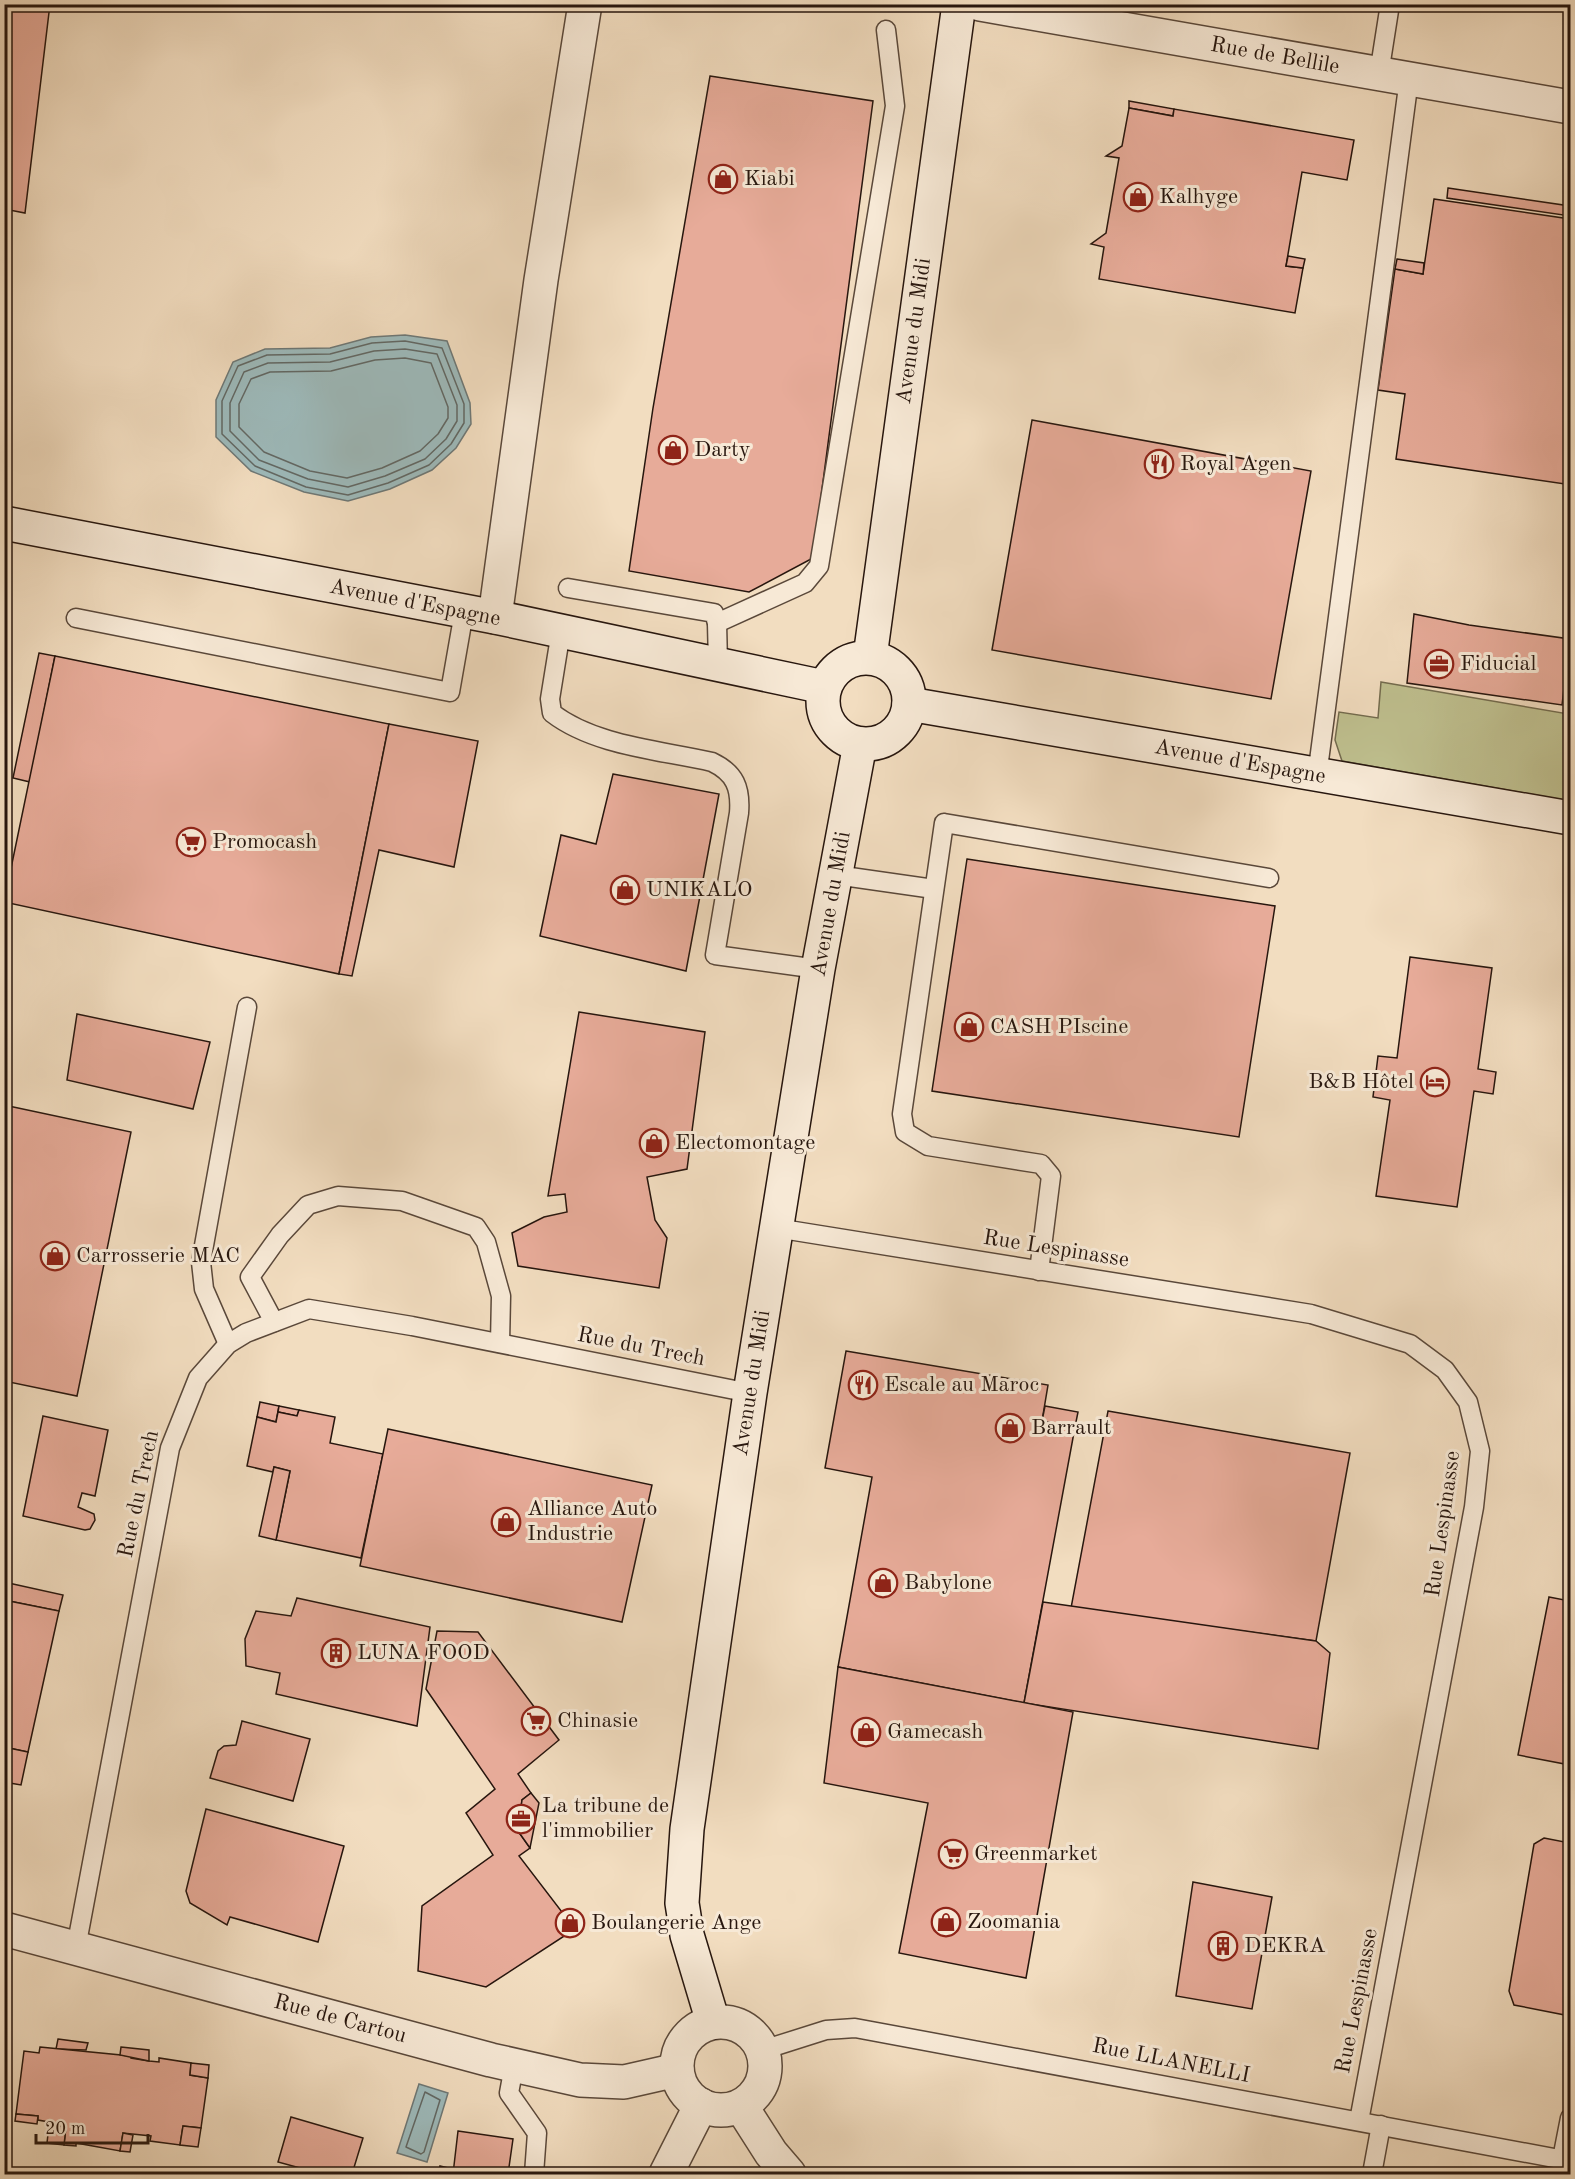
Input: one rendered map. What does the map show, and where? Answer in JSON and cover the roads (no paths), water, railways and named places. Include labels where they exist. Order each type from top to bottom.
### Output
[{"type":"street","points":[[479,615],[541,280],[585,4]]},
{"type":"street","name":"Avenue du Midi","points":[[870,657],[959,4]]},
{"type":"street","name":"Rue de Bellile","points":[[980,4],[1570,107]]},
{"type":"street","name":"Avenue d'Espagne","points":[[4,523],[561,631],[824,687]]},
{"type":"street","points":[[870,657],[894,668],[903,678],[908,690],[909,704],[906,717],[899,729],[888,738],[875,744],[860,744],[837,734],[829,724],[824,712],[824,687],[831,674],[842,664],[870,657]]},
{"type":"street","name":"Avenue d'Espagne","points":[[909,704],[1570,818]]},
{"type":"street","name":"Avenue du Midi","points":[[713,2022],[687,1935],[682,1902],[687,1829],[707,1678],[776,1228],[818,969],[860,744]]},
{"type":"street","name":"Rue de Cartou","points":[[4,1929],[514,2066],[580,2080],[624,2082],[677,2070]]},
{"type":"street","points":[[713,2022],[728,2022],[743,2027],[763,2050],[765,2075],[760,2088],[741,2106],[715,2110],[701,2105],[690,2097],[681,2084],[677,2070],[682,2045],[700,2027],[713,2022]]},
{"type":"street","points":[[666,2175],[701,2105]]},
{"type":"street","points":[[741,2106],[771,2153],[789,2175]]},
{"type":"lane","points":[[1317,776],[1345,552],[1394,76],[1390,4]]},
{"type":"lane","points":[[717,623],[805,583],[819,566],[895,106],[886,30]]},
{"type":"lane","points":[[568,588],[714,614],[717,623],[718,664]]},
{"type":"lane","points":[[76,618],[450,692],[479,615]]},
{"type":"lane","points":[[561,631],[550,699],[552,713],[570,726],[592,734],[712,762],[726,769],[735,780],[740,795],[739,813],[715,955],[818,969]]},
{"type":"lane","points":[[1040,1271],[1051,1176],[1041,1164],[928,1146],[905,1131],[902,1114],[944,822],[1269,878]]},
{"type":"lane","points":[[836,875],[934,889]]},
{"type":"lane","points":[[228,1344],[204,1289],[201,1262],[248,1007]]},
{"type":"lane","points":[[274,1322],[250,1277],[280,1235],[308,1205],[338,1196],[402,1201],[476,1227],[486,1242],[501,1296],[500,1343]]},
{"type":"lane","name":"Rue Lespinasse","points":[[776,1228],[1311,1314],[1410,1344],[1445,1370],[1468,1402],[1480,1451],[1474,1507],[1359,2121]]},
{"type":"lane","name":"Rue du Trech","points":[[76,1948],[170,1448],[198,1378],[228,1344],[274,1322],[309,1309],[500,1343],[750,1393]]},
{"type":"lane","name":"Rue LLANELLI","points":[[763,2050],[826,2030],[855,2028],[1566,2160]]},
{"type":"lane","points":[[514,2066],[509,2093],[537,2133],[534,2175]]},
{"type":"lane","points":[[1566,2160],[1570,2118]]},
{"type":"lane","points":[[1372,2175],[1381,2125]]},
{"type":"water","points":[[405,335],[447,341],[470,403],[471,424],[456,448],[432,470],[390,489],[348,501],[304,492],[251,471],[216,437],[216,400],[233,362],[265,349],[330,348],[371,337]]},
{"type":"water","points":[[419,2084],[448,2093],[427,2162],[397,2153]]},
{"type":"place","name":"Kiabi","points":[[723,179]]},
{"type":"place","name":"Kalhyge","points":[[1138,197]]},
{"type":"place","name":"Darty","points":[[673,450]]},
{"type":"place","name":"Royal Agen","points":[[1159,464]]},
{"type":"place","name":"Fiducial","points":[[1439,664]]},
{"type":"place","name":"Promocash","points":[[191,842]]},
{"type":"place","name":"UNIKALO","points":[[625,890]]},
{"type":"place","name":"CASH PIscine","points":[[969,1027]]},
{"type":"place","name":"B&B Hôtel","points":[[1435,1082]]},
{"type":"place","name":"Electomontage","points":[[654,1143]]},
{"type":"place","name":"Carrosserie MAC","points":[[55,1256]]},
{"type":"place","name":"Escale au Maroc","points":[[863,1385]]},
{"type":"place","name":"Barrault","points":[[1010,1428]]},
{"type":"place","name":"Alliance Auto Industrie","points":[[506,1522]]},
{"type":"place","name":"Babylone","points":[[883,1583]]},
{"type":"place","name":"LUNA FOOD","points":[[336,1653]]},
{"type":"place","name":"Chinasie","points":[[536,1721]]},
{"type":"place","name":"Gamecash","points":[[866,1732]]},
{"type":"place","name":"La tribune de l'immobilier","points":[[521,1819]]},
{"type":"place","name":"Greenmarket","points":[[953,1854]]},
{"type":"place","name":"Zoomania","points":[[946,1922]]},
{"type":"place","name":"Boulangerie Ange","points":[[570,1923]]},
{"type":"place","name":"DEKRA","points":[[1223,1946]]}]
